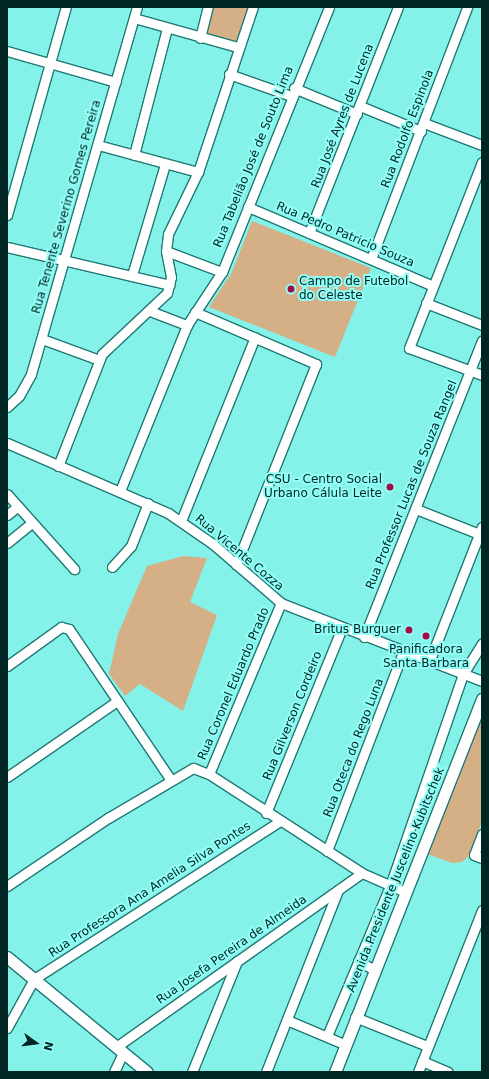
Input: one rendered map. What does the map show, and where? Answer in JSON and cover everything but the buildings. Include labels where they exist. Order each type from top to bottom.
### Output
[{"type":"main road","name":"Avenida Presidente Juscelino Kubitschek","points":[[335,1072],[344,1044],[373,969],[482,699]]},
{"type":"main road","points":[[7,957],[147,1072]]},
{"type":"street","points":[[7,215],[66,7]]},
{"type":"street","name":"Rua Tenente Severino Gomes Pereira","points":[[7,407],[26,386],[42,338],[137,7]]},
{"type":"street","points":[[200,38],[208,7]]},
{"type":"street","points":[[58,466],[99,360],[106,348],[162,300],[170,285],[166,252],[173,220],[198,172],[238,47],[253,7]]},
{"type":"street","name":"Rua Tabelião José de Souto Lima","points":[[120,491],[187,325],[222,272],[292,92],[328,7]]},
{"type":"street","name":"Rua José Ayres de Lucena","points":[[309,233],[359,110],[398,7]]},
{"type":"street","name":"Rua Rodolfo Espinola","points":[[370,259],[423,127],[467,7]]},
{"type":"street","points":[[134,18],[200,38],[238,47]]},
{"type":"street","points":[[134,155],[167,28]]},
{"type":"street","points":[[7,51],[51,62],[116,82]]},
{"type":"street","points":[[229,74],[423,127],[482,145]]},
{"type":"street","points":[[98,145],[198,172]]},
{"type":"street","points":[[482,162],[409,348],[482,375]]},
{"type":"street","points":[[132,275],[165,164]]},
{"type":"street","name":"Rua Pedro Patricio Souza","points":[[248,207],[434,286]]},
{"type":"street","points":[[7,247],[170,285]]},
{"type":"street","points":[[166,252],[222,272]]},
{"type":"street","points":[[426,303],[482,325]]},
{"type":"street","points":[[150,310],[187,325]]},
{"type":"street","points":[[195,312],[316,364],[236,565]]},
{"type":"street","points":[[181,522],[255,337]]},
{"type":"street","points":[[42,338],[99,360]]},
{"type":"street","name":"Rua Professor Lucas de Souza Rangel","points":[[364,637],[482,341]]},
{"type":"street","name":"Rua Vicente Cozza","points":[[7,443],[148,503],[181,522],[236,565],[281,603],[364,637],[482,681]]},
{"type":"street","points":[[7,494],[74,569]]},
{"type":"street","points":[[112,567],[131,546],[148,503]]},
{"type":"street","points":[[7,515],[18,506]]},
{"type":"street","points":[[416,509],[480,536],[429,662]]},
{"type":"street","points":[[7,543],[32,523]]},
{"type":"street","name":"Rua Coronel Eduardo Prado","points":[[209,774],[281,603]]},
{"type":"street","points":[[7,666],[60,627],[69,629],[170,779]]},
{"type":"street","name":"Rua Gilverson Cordeiro","points":[[266,813],[342,628]]},
{"type":"street","points":[[327,1036],[390,886],[463,674],[482,643]]},
{"type":"street","name":"Rua Oteca do Rego Luna","points":[[327,851],[404,652]]},
{"type":"street","points":[[7,777],[117,701]]},
{"type":"street","points":[[7,886],[170,779],[194,768],[209,774],[266,813],[362,873],[405,892]]},
{"type":"street","name":"Rua Professora Ana Amelia Silva Pontes","points":[[34,979],[280,821]]},
{"type":"street","points":[[478,857],[482,834]]},
{"type":"street","name":"Rua Josefa Pereira de Almeida","points":[[120,1050],[237,961],[362,873]]},
{"type":"street","points":[[266,1072],[338,890]]},
{"type":"street","points":[[418,1072],[482,910]]},
{"type":"street","points":[[192,1072],[237,961]]},
{"type":"street","points":[[358,961],[373,969]]},
{"type":"street","points":[[7,1028],[34,979]]},
{"type":"street","points":[[355,1017],[427,1046]]},
{"type":"street","points":[[287,1020],[344,1044]]},
{"type":"street","points":[[114,1072],[120,1050]]},
{"type":"street","points":[[422,1062],[448,1072]]},
{"type":"shaded area","points":[[212,7],[249,7],[236,42],[205,34]]},
{"type":"shaded area","name":"Campo de Futebol do Celeste","points":[[252,221],[371,268],[335,357],[209,307],[232,272]]},
{"type":"shaded area","points":[[183,556],[207,558],[190,602],[217,615],[183,711],[140,684],[125,696],[109,674],[118,634],[147,566]]},
{"type":"shaded area","points":[[482,710],[482,821],[469,856],[462,862],[452,863],[425,853]]},
{"type":"place","name":"Campo de Futebol do Celeste","points":[[291,289]]},
{"type":"place","name":"CSU - Centro Social Urbano Cálula Leite","points":[[390,487]]},
{"type":"place","name":"Britus Burguer","points":[[409,630]]},
{"type":"place","name":"Panificadora Santa Barbara","points":[[426,636]]}]
